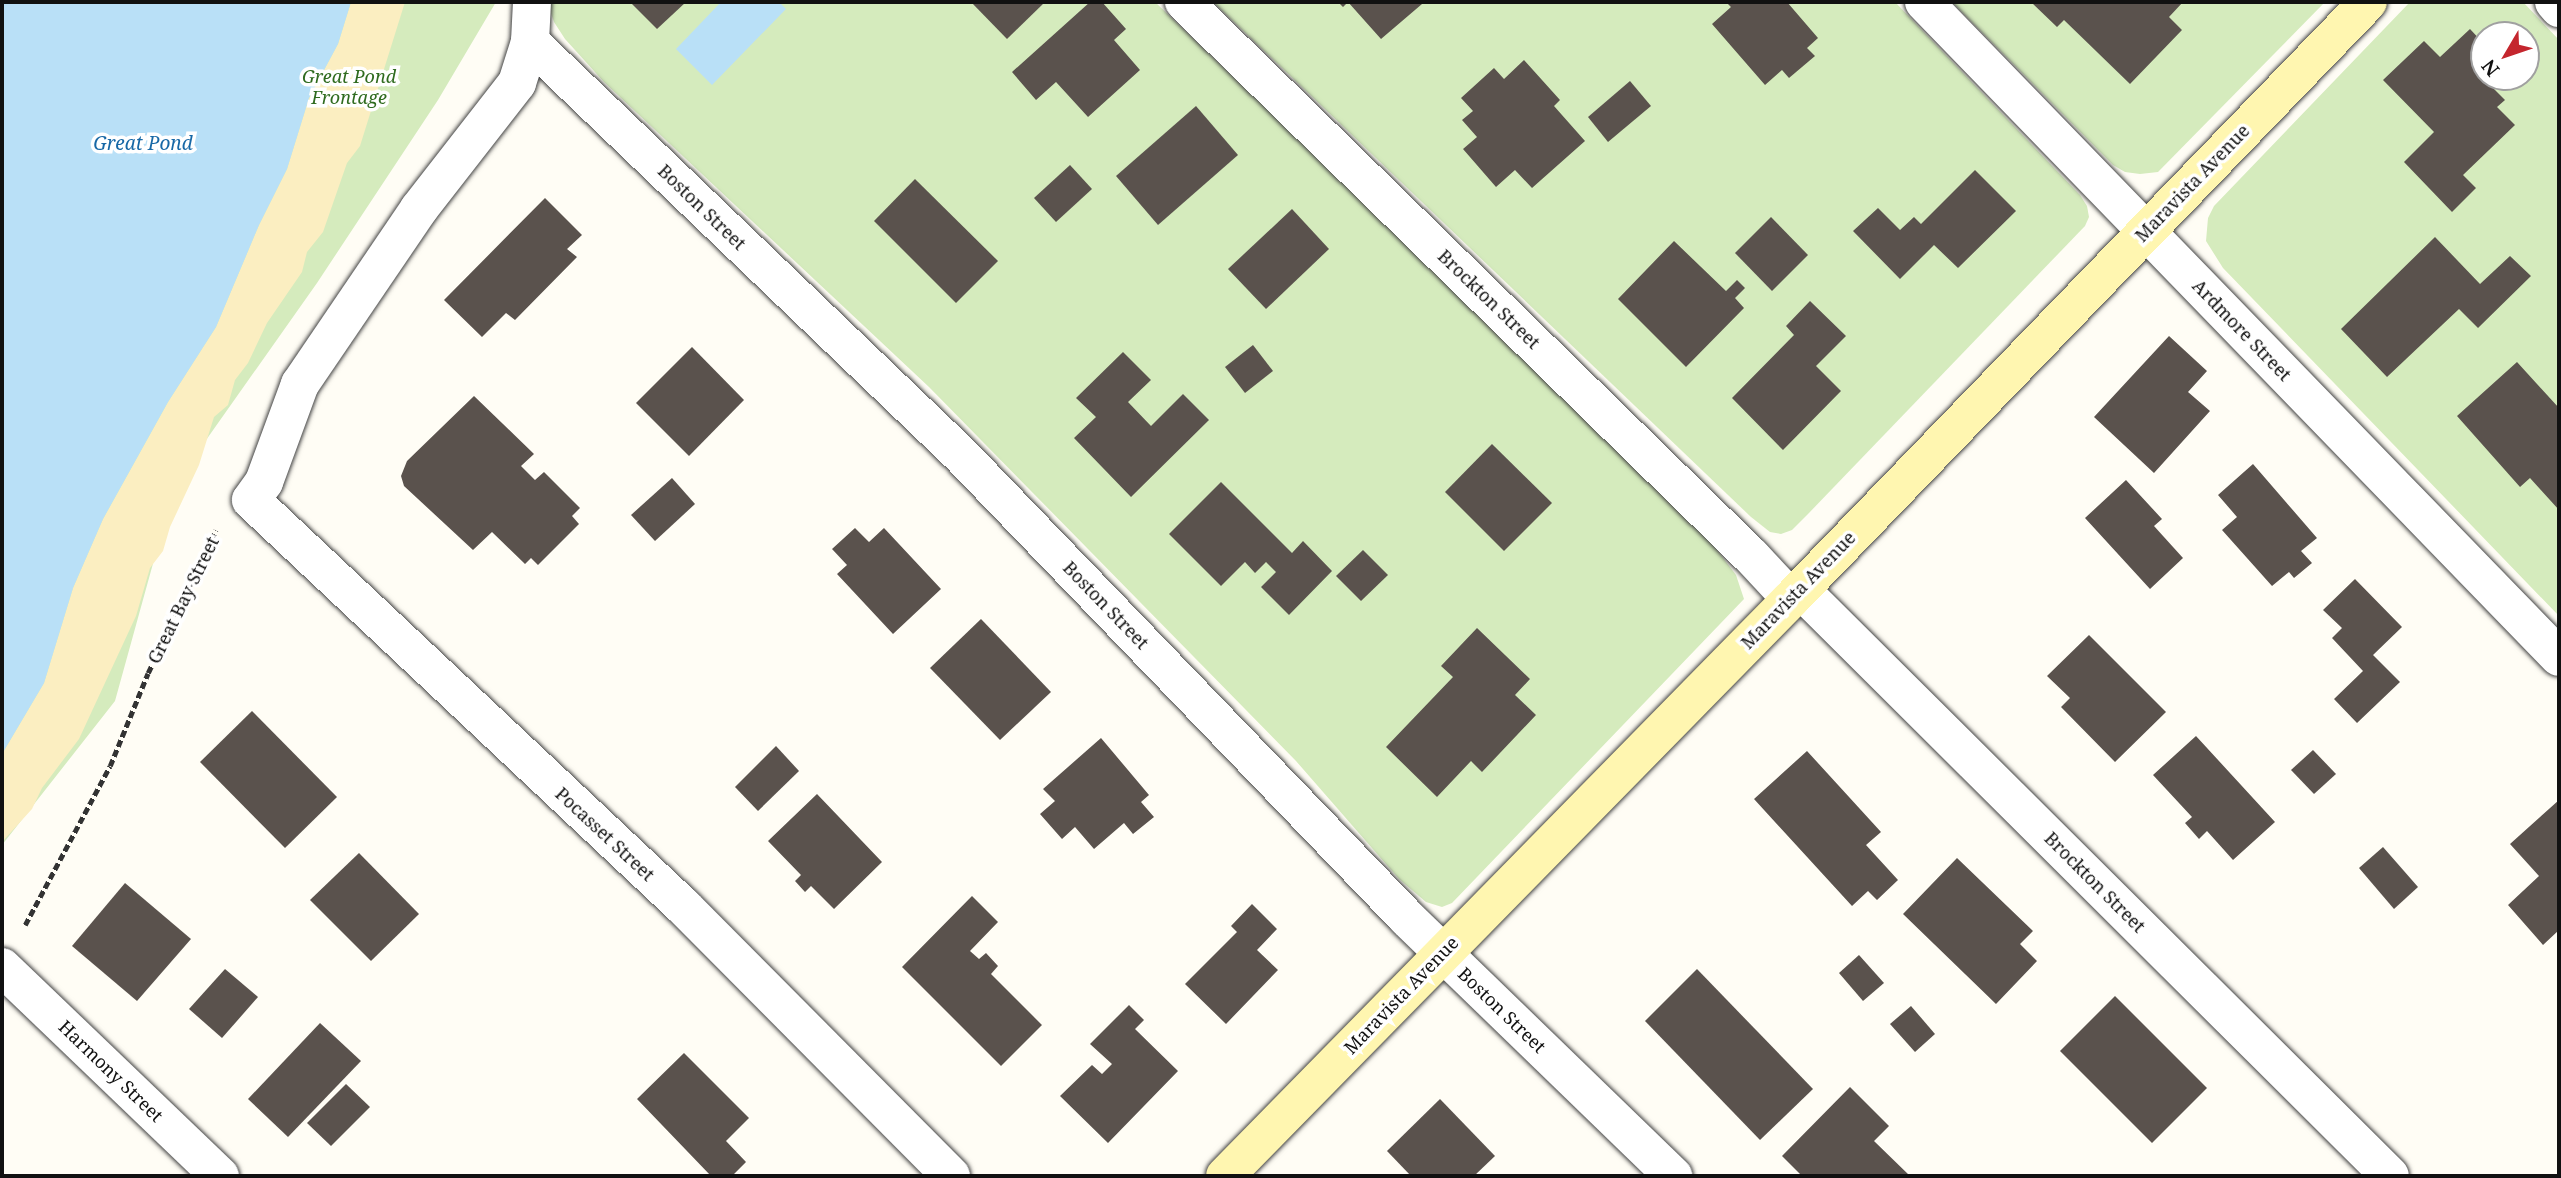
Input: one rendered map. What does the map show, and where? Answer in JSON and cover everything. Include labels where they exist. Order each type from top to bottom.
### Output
[{"type":"main road","name":"Maravista Avenue","points":[[1225,1176],[1795,594],[2368,2]]},
{"type":"street","points":[[251,500],[264,482],[300,384],[419,209],[517,83],[530,42],[532,2]]},
{"type":"street","name":"Brockton Street","points":[[1184,2],[2390,1176]]},
{"type":"street","name":"Ardmore Street","points":[[1924,2],[2559,657]]},
{"type":"street","points":[[2554,2],[2559,8]]},
{"type":"street","name":"Boston Street","points":[[530,42],[960,454],[1443,953],[1673,1176]]},
{"type":"street","name":"Pocasset Street","points":[[251,500],[684,907],[951,1176]]},
{"type":"street","name":"Harmony Street","points":[[2,967],[220,1176]]},
{"type":"path","name":"Great Bay Street","points":[[2,967],[110,766],[148,673],[209,540],[219,527],[251,500]]},
{"type":"green space","name":"Great Pond Frontage","points":[[301,2],[496,2],[438,100],[317,283],[175,484],[115,701],[2,845],[2,577]]},
{"type":"green space","points":[[547,2],[1155,2],[1436,271],[1711,542],[1736,575],[1744,599],[1452,903],[1442,907],[1426,902],[1399,879],[1296,761],[929,387],[604,82],[565,39],[554,22]]},
{"type":"green space","points":[[1213,2],[1895,2],[2080,195],[2087,206],[2089,217],[2085,226],[1792,530],[1781,534],[1770,532],[1751,517]]},
{"type":"green space","points":[[1952,2],[2325,2],[2158,172],[2140,174],[2125,172],[2113,165]]},
{"type":"green space","points":[[2410,2],[2523,2],[2559,40],[2559,616],[2223,268],[2206,241],[2208,218],[2214,206]]},
{"type":"sand","points":[[351,2],[405,2],[360,146],[347,163],[323,232],[307,252],[302,272],[267,323],[248,363],[235,380],[228,405],[214,417],[199,465],[170,527],[163,551],[150,568],[136,616],[79,739],[42,788],[32,809],[2,842],[2,754],[44,683],[73,588],[103,519],[168,402],[216,327],[259,225],[287,169],[309,98],[338,44]]},
{"type":"water","name":"Great Pond","points":[[2,2],[351,2],[338,44],[309,98],[287,169],[259,225],[216,327],[168,402],[103,519],[73,588],[44,683],[2,754]]},
{"type":"water","points":[[721,2],[779,2],[786,9],[712,85],[676,49]]},
{"type":"building","points":[[633,2],[686,2],[657,29]]},
{"type":"building","points":[[971,2],[1045,2],[1007,39]]},
{"type":"building","points":[[1090,2],[1102,2],[1126,29],[1114,40],[1140,70],[1088,117],[1056,82],[1036,100],[1012,72]]},
{"type":"building","points":[[1348,2],[1420,2],[1422,4],[1381,39]]},
{"type":"building","points":[[1726,2],[1787,2],[1818,38],[1807,48],[1815,56],[1789,78],[1782,70],[1765,85],[1712,24],[1731,7]]},
{"type":"building","points":[[2031,2],[2183,2],[2169,17],[2182,30],[2130,84],[2064,20],[2057,27]]},
{"type":"building","points":[[2470,29],[2470,91],[2496,91],[2505,100],[2497,107],[2515,125],[2463,175],[2476,188],[2452,212],[2404,162],[2434,132],[2383,80],[2424,41],[2440,57]]},
{"type":"building","points":[[1524,60],[1560,100],[1554,106],[1585,141],[1532,188],[1515,170],[1496,187],[1463,149],[1477,137],[1462,120],[1473,111],[1461,98],[1494,68],[1504,79]]},
{"type":"building","points":[[1630,81],[1651,106],[1608,142],[1588,117]]},
{"type":"building","points":[[1196,106],[1238,155],[1158,225],[1116,176]]},
{"type":"building","points":[[1070,165],[1092,189],[1056,222],[1034,198]]},
{"type":"building","points":[[1975,170],[2016,211],[1958,268],[1934,245],[1900,279],[1853,231],[1878,208],[1900,230],[1914,217],[1921,224]]},
{"type":"building","points":[[915,179],[998,261],[956,303],[874,221]]},
{"type":"building","points":[[545,198],[582,235],[567,249],[577,257],[515,320],[506,313],[482,337],[444,300]]},
{"type":"building","points":[[1292,209],[1329,249],[1266,309],[1228,269]]},
{"type":"building","points":[[1771,217],[1808,255],[1772,291],[1735,253]]},
{"type":"building","points":[[2435,237],[2480,284],[2510,256],[2531,276],[2478,328],[2459,309],[2387,377],[2341,329]]},
{"type":"building","points":[[1674,241],[1726,291],[1737,280],[1745,288],[1735,298],[1744,308],[1686,367],[1618,299]]},
{"type":"building","points":[[1810,301],[1846,336],[1816,366],[1841,391],[1783,450],[1732,398],[1794,335],[1786,326]]},
{"type":"building","points":[[2169,336],[2207,371],[2188,392],[2210,411],[2154,473],[2094,417]]},
{"type":"building","points":[[1253,345],[1273,371],[1245,393],[1225,367]]},
{"type":"building","points":[[692,347],[744,400],[689,456],[636,403]]},
{"type":"building","points":[[1123,352],[1151,380],[1128,402],[1151,426],[1183,394],[1209,420],[1131,497],[1074,438],[1096,417],[1076,398]]},
{"type":"building","points":[[2517,362],[2559,408],[2559,510],[2530,478],[2520,487],[2457,416]]},
{"type":"building","points":[[474,396],[534,454],[521,466],[535,480],[544,472],[580,508],[572,516],[579,524],[538,565],[531,558],[525,564],[492,532],[473,550],[404,486],[401,476],[407,461]]},
{"type":"building","points":[[1492,444],[1552,503],[1504,551],[1445,492]]},
{"type":"building","points":[[2253,464],[2317,538],[2301,551],[2312,563],[2294,578],[2289,572],[2272,586],[2222,530],[2237,517],[2218,495]]},
{"type":"building","points":[[672,478],[695,504],[655,541],[631,515]]},
{"type":"building","points":[[2126,480],[2162,519],[2154,526],[2183,558],[2150,589],[2085,518]]},
{"type":"building","points":[[1221,482],[1292,553],[1303,541],[1332,571],[1289,615],[1261,587],[1276,572],[1266,562],[1255,573],[1245,562],[1221,586],[1169,534]]},
{"type":"building","points":[[855,528],[869,542],[884,528],[941,589],[893,634],[837,574],[847,565],[832,549]]},
{"type":"building","points":[[1363,550],[1388,575],[1361,601],[1336,576]]},
{"type":"building","points":[[2355,579],[2402,627],[2373,655],[2400,682],[2357,723],[2334,699],[2363,671],[2332,638],[2342,628],[2323,610]]},
{"type":"building","points":[[981,619],[1051,692],[1000,740],[930,668]]},
{"type":"building","points":[[1477,628],[1530,679],[1515,695],[1536,715],[1482,772],[1471,761],[1437,797],[1386,747],[1453,677],[1441,666]]},
{"type":"building","points":[[2089,635],[2166,712],[2115,762],[2061,707],[2070,698],[2047,676]]},
{"type":"building","points":[[252,711],[337,797],[285,848],[200,762]]},
{"type":"building","points":[[2196,736],[2275,822],[2233,860],[2207,831],[2199,839],[2185,823],[2192,817],[2153,775]]},
{"type":"building","points":[[1101,738],[1149,795],[1141,802],[1154,817],[1133,834],[1124,823],[1094,849],[1075,827],[1062,839],[1040,814],[1055,801],[1043,789]]},
{"type":"building","points":[[776,746],[799,771],[758,811],[735,787]]},
{"type":"building","points":[[2313,750],[2336,774],[2314,794],[2291,770]]},
{"type":"building","points":[[1807,751],[1881,832],[1866,845],[1898,880],[1877,900],[1868,891],[1852,906],[1754,799]]},
{"type":"building","points":[[817,794],[882,862],[834,909],[811,886],[805,892],[795,881],[801,875],[768,841]]},
{"type":"building","points":[[2559,800],[2559,930],[2543,945],[2508,905],[2539,876],[2510,844]]},
{"type":"building","points":[[2383,847],[2418,887],[2394,909],[2359,868]]},
{"type":"building","points":[[359,853],[419,914],[371,961],[310,900]]},
{"type":"building","points":[[1957,858],[2033,931],[2020,944],[2037,961],[1996,1004],[1903,914]]},
{"type":"building","points":[[125,883],[191,939],[137,1001],[72,946]]},
{"type":"building","points":[[972,896],[998,922],[970,951],[979,959],[986,953],[998,966],[991,974],[1042,1025],[1001,1066],[902,967]]},
{"type":"building","points":[[1252,904],[1277,929],[1257,950],[1278,970],[1226,1024],[1185,984],[1237,932],[1231,926]]},
{"type":"building","points":[[1859,955],[1884,983],[1863,1001],[1839,973]]},
{"type":"building","points":[[225,969],[258,997],[222,1038],[189,1009]]},
{"type":"building","points":[[1697,969],[1813,1089],[1760,1140],[1645,1021]]},
{"type":"building","points":[[2115,996],[2207,1088],[2152,1143],[2060,1051]]},
{"type":"building","points":[[1129,1005],[1144,1020],[1135,1029],[1178,1071],[1108,1143],[1060,1096],[1092,1065],[1102,1074],[1112,1064],[1090,1044]]},
{"type":"building","points":[[1911,1006],[1935,1034],[1915,1052],[1890,1024]]},
{"type":"building","points":[[320,1023],[361,1061],[288,1137],[248,1099]]},
{"type":"building","points":[[684,1053],[749,1118],[726,1141],[746,1162],[732,1176],[711,1176],[637,1099]]},
{"type":"building","points":[[346,1084],[370,1107],[331,1146],[307,1123]]},
{"type":"building","points":[[1850,1087],[1889,1126],[1874,1141],[1910,1176],[1802,1176],[1782,1156]]},
{"type":"building","points":[[1440,1099],[1495,1156],[1474,1176],[1411,1176],[1387,1151]]}]
